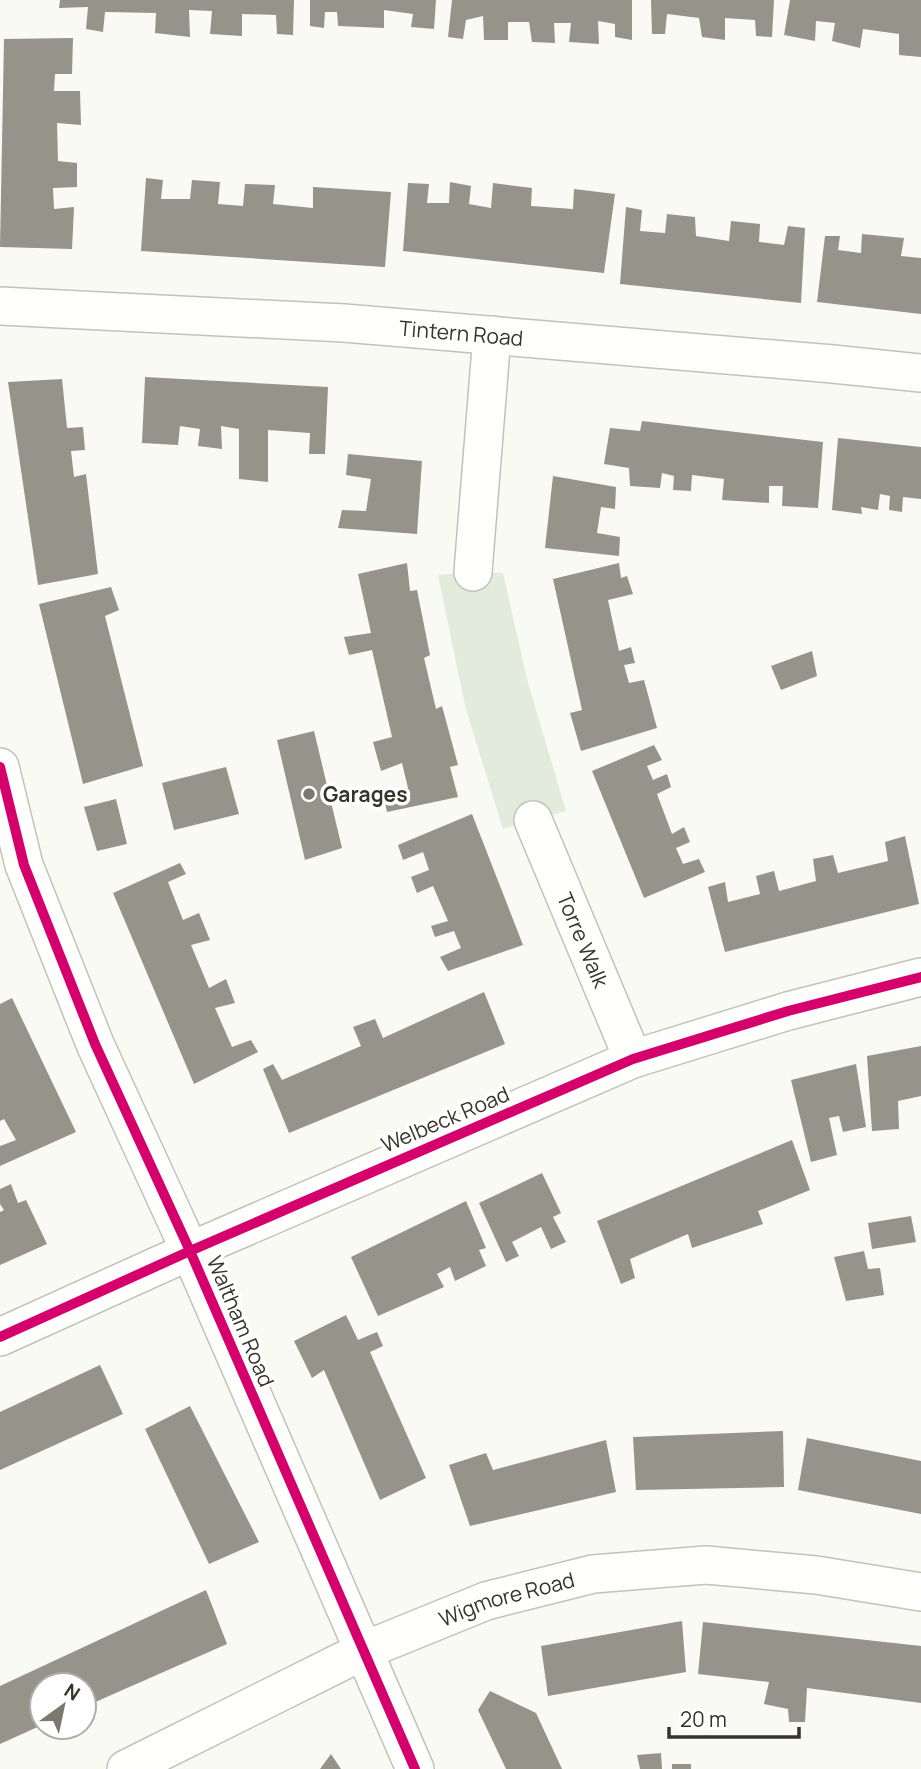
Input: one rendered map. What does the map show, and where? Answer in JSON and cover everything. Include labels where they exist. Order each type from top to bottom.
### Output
[{"type":"street","name":"Tintern Road","points":[[0,306],[344,323],[921,373]]},
{"type":"street","points":[[473,572],[492,335]]},
{"type":"street","name":"Waltham Road","points":[[0,767],[12,871],[190,1251],[415,1769]]},
{"type":"street","name":"Torre Walk","points":[[533,820],[632,1059]]},
{"type":"street","name":"Welbeck Road","points":[[0,1337],[190,1251],[632,1059],[788,1011],[921,977]]},
{"type":"street","name":"Wigmore Road","points":[[126,1769],[363,1651],[486,1601],[593,1574],[706,1565],[816,1575],[921,1592]]},
{"type":"green space","points":[[503,573],[528,683],[566,811],[503,829],[465,706],[438,575]]},
{"type":"building","points":[[60,0],[294,0],[293,35],[277,34],[276,15],[242,14],[242,36],[210,34],[212,11],[189,10],[190,37],[155,33],[156,13],[105,12],[103,32],[86,29],[88,7],[59,8]]},
{"type":"building","points":[[310,0],[436,0],[434,29],[411,27],[413,14],[384,10],[384,28],[338,26],[337,12],[325,12],[324,28],[310,26]]},
{"type":"building","points":[[452,0],[632,0],[632,40],[615,37],[615,24],[598,21],[599,44],[569,42],[571,23],[554,23],[555,43],[532,42],[529,22],[508,22],[508,40],[484,40],[483,16],[466,20],[463,39],[448,37]]},
{"type":"building","points":[[651,0],[774,0],[772,37],[756,36],[755,20],[725,18],[725,40],[702,37],[699,18],[667,14],[665,34],[652,34]]},
{"type":"building","points":[[790,0],[921,0],[921,57],[899,55],[899,34],[863,29],[860,48],[832,41],[835,23],[816,21],[815,41],[784,35]]},
{"type":"building","points":[[73,38],[72,74],[55,74],[54,91],[80,91],[81,125],[57,123],[58,161],[77,163],[77,187],[53,188],[54,209],[74,207],[72,249],[0,247],[4,39]]},
{"type":"building","points":[[146,178],[163,180],[161,199],[190,199],[192,180],[220,182],[218,204],[243,206],[245,184],[275,185],[273,204],[313,208],[313,187],[391,192],[385,267],[141,251]]},
{"type":"building","points":[[450,182],[471,186],[469,204],[491,208],[493,183],[532,188],[531,206],[573,209],[574,189],[615,194],[604,273],[403,251],[408,183],[429,184],[427,203],[449,203]]},
{"type":"building","points":[[626,207],[642,210],[640,231],[665,233],[667,214],[695,217],[696,236],[729,241],[731,221],[760,224],[759,242],[784,245],[788,226],[805,228],[801,303],[620,284]]},
{"type":"building","points":[[862,234],[904,238],[901,256],[921,258],[921,314],[817,302],[825,236],[840,236],[838,250],[861,253]]},
{"type":"building","points":[[145,377],[328,387],[325,454],[309,454],[310,433],[268,430],[268,482],[239,479],[239,429],[221,426],[222,449],[198,446],[200,429],[180,426],[178,445],[142,443]]},
{"type":"building","points":[[62,379],[67,428],[83,427],[85,450],[71,451],[74,477],[86,474],[98,574],[38,585],[8,382]]},
{"type":"building","points":[[642,421],[823,442],[818,508],[782,506],[783,486],[769,486],[769,503],[722,500],[724,479],[692,475],[691,491],[673,490],[674,476],[662,473],[660,488],[630,486],[629,468],[604,464],[610,428],[640,431]]},
{"type":"building","points":[[838,438],[921,447],[921,499],[903,497],[902,512],[889,510],[890,496],[880,494],[878,510],[861,507],[862,514],[832,510]]},
{"type":"building","points":[[348,454],[422,461],[417,534],[338,528],[342,510],[366,511],[371,479],[346,475]]},
{"type":"building","points":[[553,476],[616,487],[615,509],[601,507],[597,533],[620,537],[619,556],[545,548]]},
{"type":"building","points":[[407,563],[410,591],[417,590],[430,655],[424,658],[436,709],[442,706],[458,765],[450,767],[458,797],[387,812],[383,794],[408,788],[402,763],[381,771],[373,742],[392,737],[372,650],[349,655],[344,637],[371,633],[358,574]]},
{"type":"building","points":[[619,563],[621,578],[627,576],[633,594],[608,600],[619,651],[631,647],[635,663],[624,665],[629,683],[644,680],[657,728],[581,751],[570,713],[582,710],[553,579]]},
{"type":"building","points":[[111,587],[119,610],[105,616],[143,766],[83,784],[39,604]]},
{"type":"building","points":[[812,651],[817,676],[781,690],[771,666]]},
{"type":"building","name":"Garages","points":[[314,731],[342,848],[305,860],[277,740]]},
{"type":"building","points":[[654,745],[662,760],[647,766],[653,780],[667,774],[671,787],[657,794],[672,834],[684,827],[690,842],[676,848],[683,864],[699,859],[705,872],[644,898],[592,771]]},
{"type":"building","points":[[226,767],[239,814],[174,830],[162,783]]},
{"type":"building","points":[[116,799],[127,844],[97,851],[84,807]]},
{"type":"building","points":[[472,814],[523,945],[448,971],[440,957],[461,948],[454,931],[435,937],[431,926],[448,921],[433,886],[417,893],[411,877],[429,870],[423,852],[403,860],[398,845]]},
{"type":"building","points":[[905,836],[919,904],[725,952],[708,887],[725,882],[728,902],[760,894],[756,876],[774,871],[779,891],[816,881],[813,859],[833,855],[838,873],[888,861],[885,842]]},
{"type":"building","points":[[180,863],[186,874],[168,882],[183,920],[199,913],[210,940],[191,945],[209,988],[226,979],[235,1003],[215,1008],[232,1047],[251,1040],[258,1052],[194,1084],[113,893]]},
{"type":"building","points":[[484,992],[505,1044],[289,1133],[263,1069],[273,1064],[282,1080],[361,1046],[353,1027],[375,1019],[383,1038]]},
{"type":"building","points":[[12,998],[76,1132],[0,1166],[0,1146],[16,1140],[4,1119],[0,1121],[0,1004]]},
{"type":"building","points":[[921,1046],[921,1096],[898,1101],[899,1129],[872,1131],[867,1056]]},
{"type":"building","points":[[856,1064],[866,1127],[843,1132],[839,1116],[829,1118],[837,1155],[811,1162],[791,1080]]},
{"type":"building","points":[[792,1140],[810,1190],[758,1211],[763,1224],[692,1248],[688,1234],[630,1259],[635,1278],[621,1284],[597,1221]]},
{"type":"building","points":[[542,1173],[561,1213],[553,1217],[566,1242],[551,1249],[541,1227],[512,1242],[519,1256],[506,1262],[479,1203]]},
{"type":"building","points":[[11,1184],[18,1203],[26,1200],[47,1244],[0,1265],[0,1212],[4,1210],[0,1204],[0,1189]]},
{"type":"building","points":[[466,1201],[486,1248],[479,1250],[486,1266],[455,1281],[450,1267],[437,1274],[444,1287],[378,1316],[351,1257]]},
{"type":"building","points":[[911,1216],[916,1242],[872,1249],[868,1223]]},
{"type":"building","points":[[864,1251],[868,1269],[880,1268],[884,1295],[846,1301],[834,1257]]},
{"type":"building","points":[[346,1315],[358,1340],[377,1332],[383,1346],[370,1352],[426,1478],[380,1500],[324,1370],[312,1378],[294,1341]]},
{"type":"building","points":[[100,1365],[123,1414],[0,1470],[0,1412]]},
{"type":"building","points":[[190,1406],[259,1542],[209,1564],[145,1429]]},
{"type":"building","points":[[783,1431],[784,1487],[636,1490],[633,1437]]},
{"type":"building","points":[[807,1438],[921,1461],[921,1514],[798,1490]]},
{"type":"building","points":[[606,1440],[616,1492],[470,1526],[449,1465],[486,1453],[493,1470]]},
{"type":"building","points":[[206,1590],[227,1644],[98,1701],[98,1671],[32,1671]]},
{"type":"building","points":[[682,1621],[686,1672],[548,1696],[541,1646]]},
{"type":"building","points":[[703,1622],[921,1646],[921,1703],[807,1688],[805,1722],[789,1722],[788,1709],[764,1704],[769,1682],[698,1674]]},
{"type":"building","points":[[28,1673],[28,1731],[0,1744],[0,1686]]},
{"type":"building","points":[[490,1691],[536,1713],[562,1769],[506,1769],[478,1710]]},
{"type":"building","points":[[661,1753],[662,1769],[640,1769],[637,1755]]},
{"type":"building","points":[[331,1754],[341,1769],[320,1769]]},
{"type":"building","points":[[672,1764],[691,1764],[691,1769],[672,1769]]},
{"type":"cycle path","points":[[0,767],[24,865],[95,1044],[190,1251],[415,1769]]},
{"type":"cycle path","points":[[0,1337],[190,1251],[633,1059],[788,1011],[921,977]]},
{"type":"place","name":"Garages","points":[[309,794]]}]
